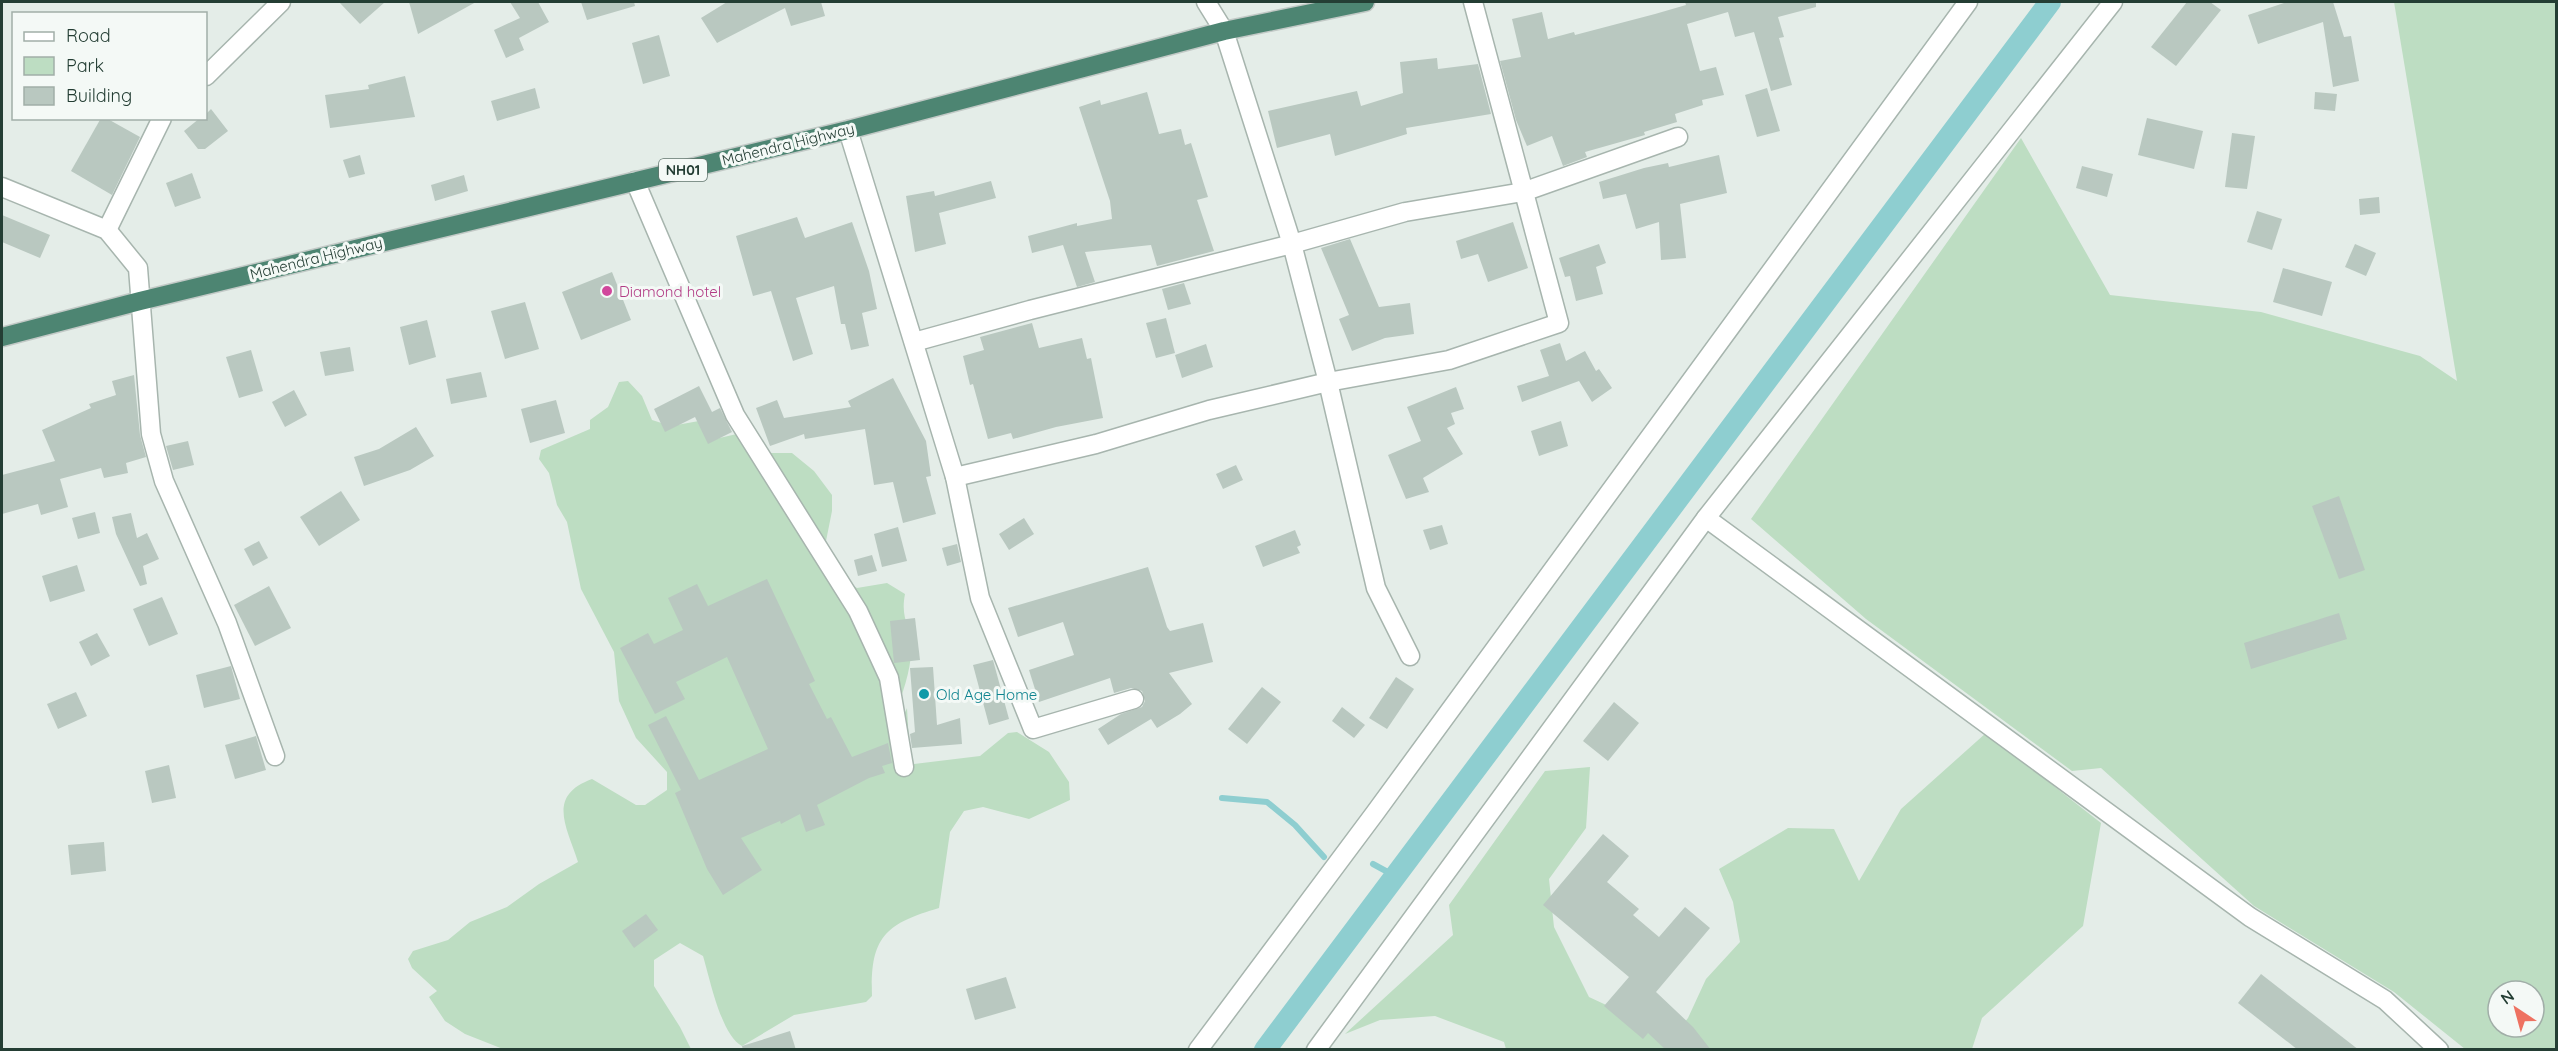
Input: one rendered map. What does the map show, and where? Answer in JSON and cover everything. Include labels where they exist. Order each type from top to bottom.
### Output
[{"type":"highway","name":"Mahendra Highway","points":[[2,337],[140,301],[848,130],[1224,31],[1365,2]]},
{"type":"street","points":[[207,75],[281,2]]},
{"type":"street","points":[[1206,2],[1224,31],[1292,244],[1328,382],[1376,588],[1410,656]]},
{"type":"street","points":[[955,477],[1096,444],[1209,410],[1328,382],[1449,360],[1559,322],[1473,2]]},
{"type":"street","points":[[1198,1050],[1375,813],[1968,2]]},
{"type":"street","points":[[1316,1050],[1706,518],[2113,2]]},
{"type":"street","points":[[107,230],[161,120]]},
{"type":"street","points":[[848,130],[955,477],[980,598],[1033,729],[1134,699]]},
{"type":"street","points":[[914,342],[1030,310],[1292,244],[1406,212],[1523,192],[1678,137]]},
{"type":"street","points":[[635,181],[735,415],[858,611],[889,678],[904,767]]},
{"type":"street","points":[[2,187],[107,230],[138,268],[151,434],[164,481],[227,623],[275,756]]},
{"type":"street","points":[[1706,518],[2250,917],[2385,1000],[2439,1050]]},
{"type":"green space","points":[[2394,2],[2556,2],[2556,1049],[2465,1049],[2394,992],[2254,906],[2101,768],[2072,771],[1866,619],[1751,519],[2021,138],[2110,295],[2261,312],[2420,356],[2457,381]]},
{"type":"green space","points":[[628,381],[642,396],[652,420],[671,426],[699,421],[715,439],[750,431],[761,453],[792,453],[814,471],[832,495],[832,511],[825,546],[843,579],[857,588],[887,583],[905,594],[904,610],[911,639],[911,655],[906,682],[894,716],[902,719],[907,708],[909,743],[914,764],[980,756],[1008,733],[1017,732],[1049,752],[1069,782],[1070,800],[1029,819],[983,807],[964,811],[950,832],[939,908],[905,920],[884,936],[874,960],[872,996],[866,1002],[794,1015],[742,1046],[728,1031],[722,1019],[703,956],[680,943],[654,960],[654,986],[691,1049],[503,1049],[465,1034],[445,1021],[429,997],[437,991],[412,968],[408,959],[413,951],[448,940],[470,922],[507,907],[539,884],[578,862],[565,825],[564,804],[569,794],[578,786],[592,779],[636,805],[645,805],[667,790],[667,772],[636,738],[619,701],[614,652],[581,589],[567,522],[557,505],[549,473],[539,459],[541,450],[590,429],[590,420],[608,407],[619,382]]},
{"type":"green space","points":[[1986,733],[2101,823],[2083,926],[1982,1018],[1972,1049],[1506,1049],[1504,1042],[1435,1016],[1380,1020],[1345,1034],[1453,935],[1449,905],[1545,771],[1590,767],[1586,828],[1549,879],[1554,927],[1589,997],[1632,1017],[1668,1043],[1688,1018],[1706,979],[1740,942],[1733,902],[1719,869],[1788,828],[1834,829],[1859,881],[1901,809]]},
{"type":"building","points":[[339,2],[385,2],[360,24]]},
{"type":"building","points":[[409,2],[476,2],[418,34]]},
{"type":"building","points":[[510,2],[538,2],[549,22],[519,38],[524,50],[506,58],[494,30],[520,18]]},
{"type":"building","points":[[581,2],[634,2],[635,6],[587,20]]},
{"type":"building","points":[[727,2],[821,2],[825,16],[791,26],[785,8],[717,43],[701,18]]},
{"type":"building","points":[[1685,2],[1816,2],[1816,7],[1778,17],[1784,37],[1779,38],[1792,85],[1771,91],[1754,32],[1735,37],[1728,12],[1687,24],[1700,71],[1716,67],[1724,95],[1702,100],[1703,105],[1675,114],[1677,122],[1644,132],[1645,135],[1585,152],[1587,157],[1563,166],[1552,136],[1527,146],[1516,120],[1500,61],[1521,57],[1512,19],[1542,12],[1548,39],[1574,32],[1575,35],[1655,14],[1686,5]]},
{"type":"building","points":[[2187,2],[2210,2],[2221,10],[2176,66],[2151,47]]},
{"type":"building","points":[[2287,2],[2333,2],[2344,37],[2351,36],[2359,81],[2333,87],[2323,22],[2258,44],[2248,15]]},
{"type":"building","points":[[659,35],[670,76],[643,84],[632,43]]},
{"type":"building","points":[[1437,58],[1438,69],[1478,64],[1491,114],[1406,128],[1407,134],[1335,156],[1330,134],[1277,148],[1268,111],[1357,91],[1361,106],[1403,93],[1400,62]]},
{"type":"building","points":[[405,76],[415,117],[330,128],[325,95],[369,89],[368,85]]},
{"type":"building","points":[[535,88],[540,108],[497,121],[491,101]]},
{"type":"building","points":[[1767,88],[1780,131],[1757,137],[1745,95]]},
{"type":"building","points":[[1147,92],[1159,134],[1181,129],[1185,145],[1191,143],[1208,197],[1197,200],[1214,251],[1157,266],[1151,245],[1085,252],[1095,282],[1077,287],[1063,245],[1032,253],[1028,236],[1077,223],[1077,226],[1112,219],[1110,201],[1079,107],[1100,100],[1101,105]]},
{"type":"building","points":[[2315,92],[2337,94],[2335,111],[2314,109]]},
{"type":"building","points":[[211,109],[228,131],[205,149],[198,149],[184,131],[198,120],[207,120],[207,113]]},
{"type":"building","points":[[2147,118],[2203,131],[2194,169],[2138,155]]},
{"type":"building","points":[[100,120],[110,120],[140,137],[112,195],[71,171]]},
{"type":"building","points":[[2232,133],[2255,136],[2247,189],[2225,187]]},
{"type":"building","points":[[360,155],[365,174],[349,178],[343,160]]},
{"type":"building","points":[[1719,155],[1727,193],[1680,204],[1686,258],[1661,260],[1659,222],[1636,229],[1626,194],[1603,199],[1599,182],[1644,168],[1668,163],[1669,167]]},
{"type":"building","points":[[2082,166],[2113,174],[2107,197],[2076,188]]},
{"type":"building","points":[[192,173],[201,198],[175,207],[166,183]]},
{"type":"building","points":[[464,175],[468,191],[435,201],[431,185]]},
{"type":"building","points":[[991,181],[996,198],[939,213],[946,244],[915,252],[906,196],[934,191],[935,196]]},
{"type":"building","points":[[2379,197],[2380,213],[2360,215],[2359,199]]},
{"type":"building","points":[[2257,211],[2282,219],[2272,250],[2247,242]]},
{"type":"building","points":[[2,215],[50,235],[40,258],[2,242]]},
{"type":"building","points":[[797,217],[805,238],[852,222],[869,271],[877,309],[862,313],[869,346],[851,350],[845,324],[841,324],[834,286],[796,298],[813,354],[793,361],[771,291],[753,296],[736,236]]},
{"type":"building","points":[[1513,222],[1528,268],[1488,282],[1478,254],[1461,259],[1456,241]]},
{"type":"building","points":[[1350,239],[1379,307],[1410,303],[1414,334],[1385,338],[1352,351],[1339,319],[1349,315],[1321,248]]},
{"type":"building","points":[[1599,244],[1606,263],[1596,267],[1603,294],[1576,301],[1570,276],[1565,277],[1559,258]]},
{"type":"building","points":[[2355,244],[2376,253],[2366,276],[2345,267]]},
{"type":"building","points":[[2283,268],[2332,282],[2322,316],[2273,302]]},
{"type":"building","points":[[612,272],[631,320],[581,340],[562,292]]},
{"type":"building","points":[[1184,283],[1191,304],[1168,310],[1162,289]]},
{"type":"building","points":[[525,302],[539,349],[505,359],[491,311]]},
{"type":"building","points":[[1166,318],[1175,353],[1156,358],[1146,323]]},
{"type":"building","points":[[427,320],[436,357],[409,365],[400,327]]},
{"type":"building","points":[[1032,323],[1039,348],[1082,338],[1087,359],[1091,358],[1103,418],[1056,427],[1013,439],[1011,433],[988,439],[963,356],[984,350],[980,337]]},
{"type":"building","points":[[1560,343],[1566,361],[1585,351],[1596,371],[1599,369],[1612,388],[1592,402],[1579,381],[1522,402],[1517,386],[1549,376],[1540,350]]},
{"type":"building","points":[[1206,344],[1213,367],[1182,378],[1175,355]]},
{"type":"building","points":[[350,347],[354,371],[325,376],[320,352]]},
{"type":"building","points":[[251,350],[263,391],[239,398],[226,357]]},
{"type":"building","points":[[481,372],[487,397],[451,404],[446,379]]},
{"type":"building","points":[[134,375],[140,435],[146,457],[126,463],[128,473],[104,478],[101,468],[60,479],[68,507],[41,515],[38,504],[2,514],[2,475],[55,461],[42,430],[91,408],[89,404],[116,395],[112,381]]},
{"type":"building","points":[[893,378],[926,441],[931,476],[926,477],[936,514],[903,523],[893,482],[874,485],[865,429],[805,439],[804,434],[770,446],[756,408],[777,400],[784,418],[851,407],[848,401]]},
{"type":"building","points":[[699,386],[712,412],[720,408],[732,432],[708,444],[695,417],[665,432],[654,409]]},
{"type":"building","points":[[1456,387],[1464,409],[1451,413],[1455,424],[1447,428],[1463,454],[1423,478],[1429,492],[1406,499],[1388,455],[1421,441],[1407,407]]},
{"type":"building","points":[[294,390],[307,415],[285,427],[272,402]]},
{"type":"building","points":[[556,400],[565,433],[530,443],[521,409]]},
{"type":"building","points":[[1561,421],[1568,446],[1539,456],[1531,431]]},
{"type":"building","points":[[416,427],[434,456],[410,470],[364,486],[354,457],[379,449]]},
{"type":"building","points":[[188,441],[194,465],[173,470],[166,446]]},
{"type":"building","points":[[1236,465],[1243,480],[1223,489],[1216,474]]},
{"type":"building","points":[[341,491],[360,520],[319,546],[300,517]]},
{"type":"building","points":[[2339,496],[2365,570],[2339,579],[2312,506]]},
{"type":"building","points":[[95,512],[100,533],[78,539],[72,518]]},
{"type":"building","points":[[131,513],[137,538],[147,533],[159,559],[143,566],[147,584],[140,586],[116,534],[112,517]]},
{"type":"building","points":[[1024,518],[1034,534],[1009,550],[999,534]]},
{"type":"building","points":[[1442,525],[1448,544],[1430,550],[1423,530]]},
{"type":"building","points":[[898,527],[907,561],[882,567],[874,534]]},
{"type":"building","points":[[1295,530],[1301,545],[1297,547],[1300,553],[1263,567],[1255,546]]},
{"type":"building","points":[[259,541],[268,558],[253,566],[244,549]]},
{"type":"building","points":[[957,544],[961,562],[947,566],[942,548]]},
{"type":"building","points":[[872,555],[877,571],[858,576],[854,560]]},
{"type":"building","points":[[77,565],[85,591],[50,602],[42,576]]},
{"type":"building","points":[[1148,567],[1167,627],[1170,631],[1203,623],[1213,662],[1169,673],[1192,704],[1180,714],[1157,728],[1151,719],[1108,745],[1098,729],[1121,714],[1142,707],[1145,701],[1142,691],[1131,688],[1114,693],[1110,678],[1039,702],[1029,670],[1074,655],[1063,622],[1018,637],[1008,608]]},
{"type":"building","points":[[767,579],[815,681],[809,684],[827,719],[831,717],[852,757],[888,743],[892,763],[882,766],[885,773],[869,778],[817,805],[825,825],[806,832],[800,814],[781,824],[780,821],[741,838],[762,870],[723,895],[707,869],[675,793],[681,790],[648,725],[666,716],[699,780],[768,749],[727,657],[676,682],[685,699],[655,714],[620,648],[648,633],[654,644],[683,630],[668,598],[697,584],[708,606]]},
{"type":"building","points":[[269,586],[291,628],[255,646],[234,605]]},
{"type":"building","points":[[162,597],[178,634],[149,646],[133,609]]},
{"type":"building","points":[[2339,613],[2347,639],[2251,669],[2244,643]]},
{"type":"building","name":"Old Age Home","points":[[915,618],[920,660],[894,663],[890,621]]},
{"type":"building","points":[[97,633],[110,656],[91,666],[79,642]]},
{"type":"building","name":"Old Age Home","points":[[993,660],[1009,719],[989,725],[973,665]]},
{"type":"building","points":[[231,666],[240,699],[204,708],[196,675]]},
{"type":"building","name":"Old Age Home","points":[[933,667],[937,725],[960,718],[962,744],[912,748],[910,734],[915,732],[910,668]]},
{"type":"building","points":[[1396,677],[1414,689],[1387,729],[1369,718]]},
{"type":"building","points":[[1262,687],[1281,702],[1247,744],[1228,729]]},
{"type":"building","points":[[76,692],[87,716],[58,729],[47,704]]},
{"type":"building","points":[[1614,702],[1639,723],[1608,761],[1583,741]]},
{"type":"building","points":[[1342,707],[1365,725],[1354,738],[1332,721]]},
{"type":"building","points":[[256,736],[266,770],[235,779],[225,745]]},
{"type":"building","points":[[169,765],[176,798],[152,803],[145,771]]},
{"type":"building","points":[[1603,834],[1629,856],[1607,882],[1639,909],[1633,915],[1659,937],[1685,907],[1710,928],[1656,992],[1693,1027],[1711,1050],[1666,1050],[1648,1033],[1643,1039],[1604,1006],[1629,977],[1543,905]]},
{"type":"building","points":[[104,842],[106,871],[71,875],[68,845]]},
{"type":"building","points":[[646,914],[658,930],[634,948],[622,931]]},
{"type":"building","points":[[2261,974],[2359,1050],[2298,1050],[2238,1003]]},
{"type":"building","points":[[1006,977],[1016,1008],[975,1020],[966,989]]},
{"type":"building","points":[[790,1031],[796,1050],[743,1050],[742,1046]]},
{"type":"waterway","points":[[1265,1050],[2050,2]]},
{"type":"waterway","points":[[1222,798],[1267,802],[1295,825],[1324,857]]},
{"type":"waterway","points":[[1373,864],[1395,876]]},
{"type":"place","name":"Diamond hotel","points":[[607,291]]},
{"type":"place","name":"Old Age Home","points":[[924,694]]}]
